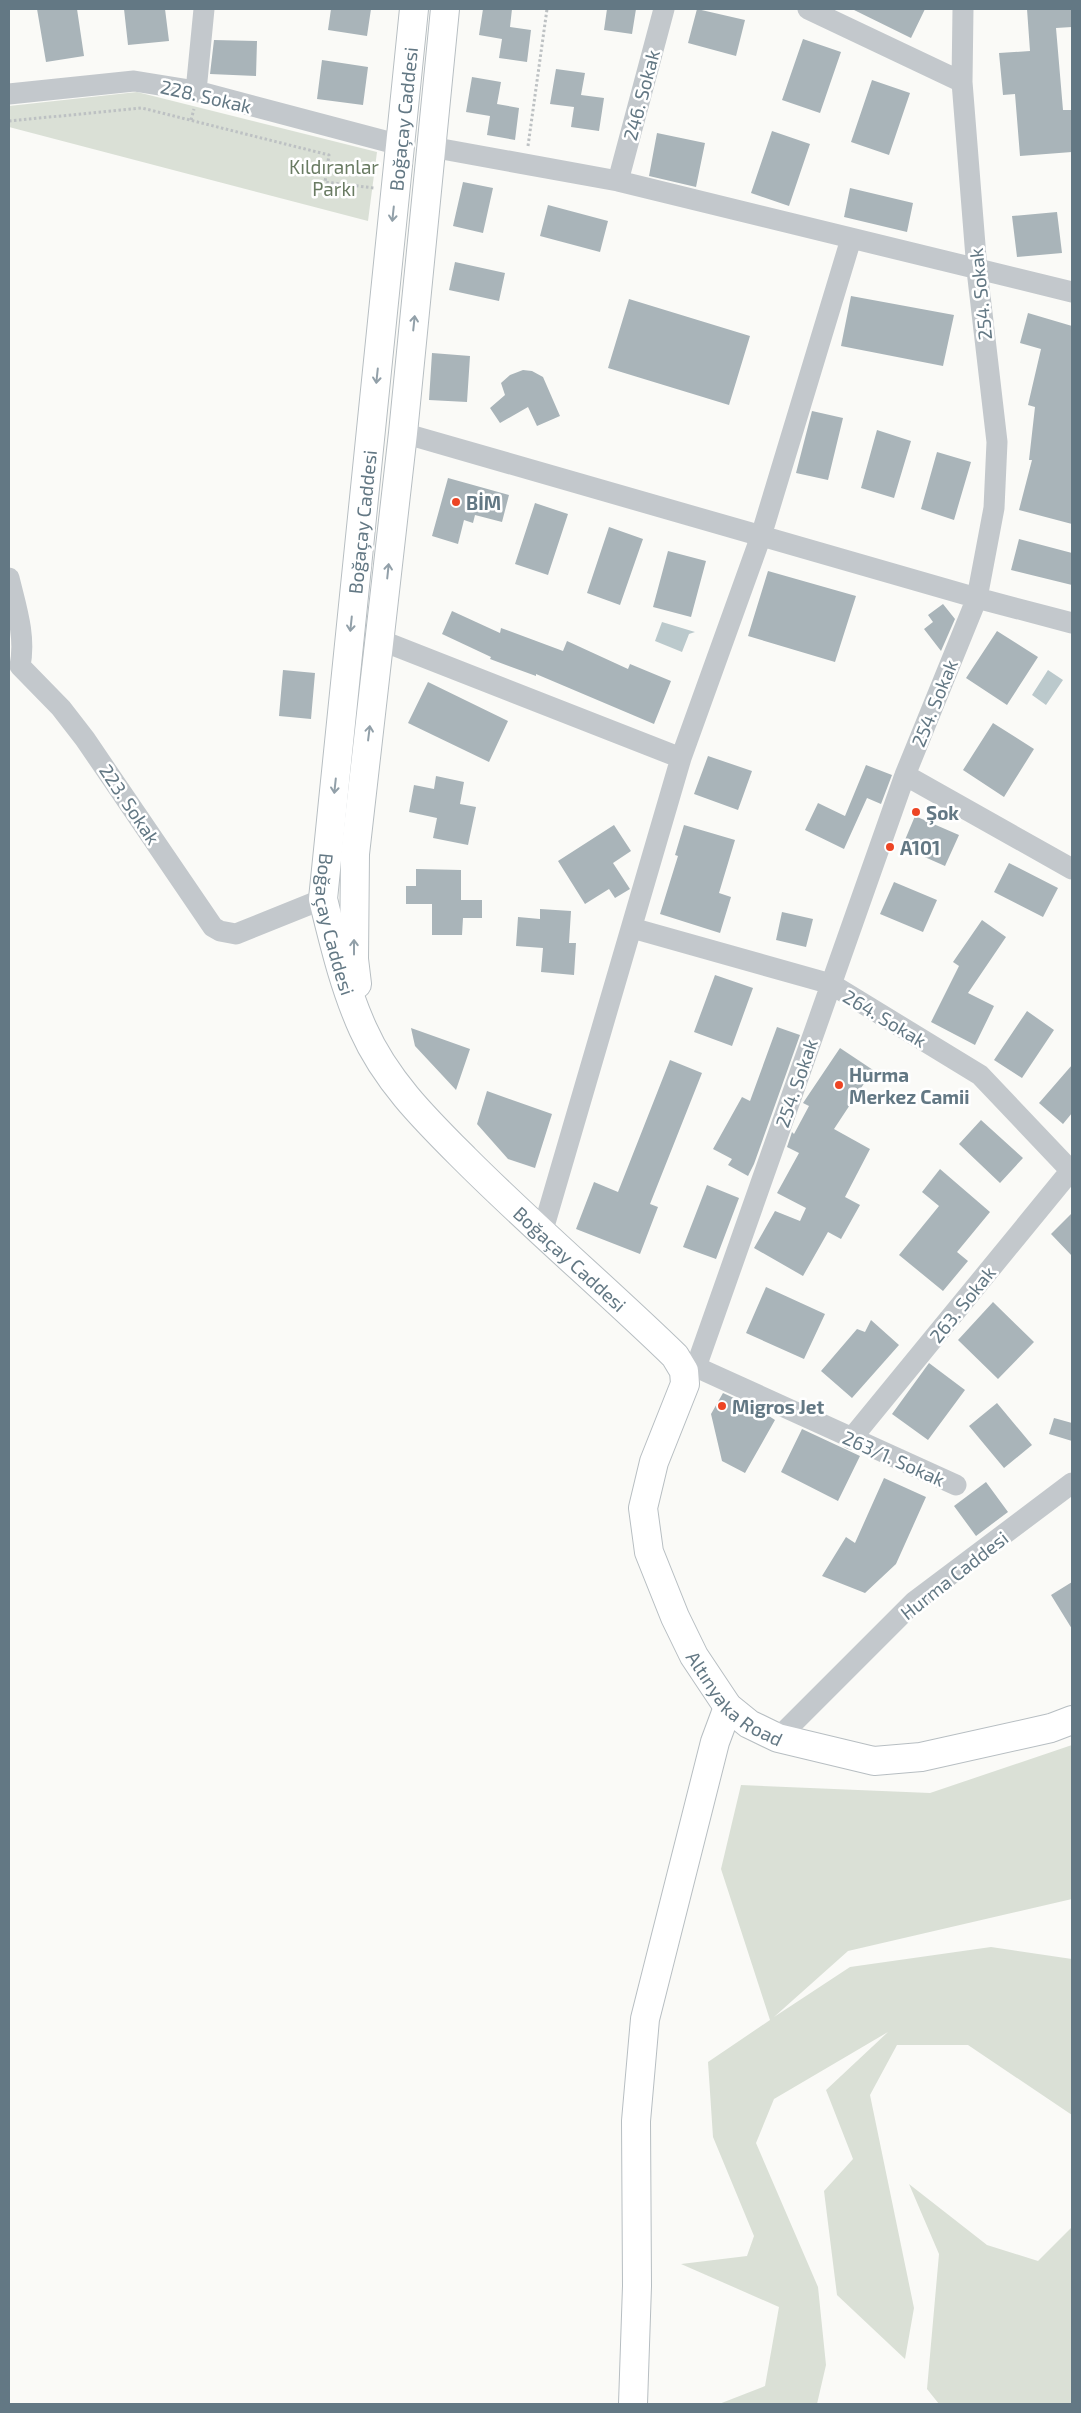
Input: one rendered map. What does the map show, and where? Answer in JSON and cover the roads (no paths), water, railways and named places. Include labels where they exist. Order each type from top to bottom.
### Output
[{"type":"main road","name":"Boğaçay Caddesi","points":[[414,9],[323,899],[339,965],[363,1030],[392,1080],[422,1116],[499,1193],[690,1369]]},
{"type":"main road","name":"Boğaçay Caddesi","points":[[363,1030],[354,959],[355,854],[403,432],[445,9]]},
{"type":"main road","name":"Altınyaka Road","points":[[690,1369],[654,1462],[643,1508],[649,1552],[675,1617],[694,1656],[728,1707],[749,1724],[778,1738],[874,1761],[921,1757],[1051,1728],[1072,1720]]},
{"type":"main road","points":[[633,2404],[637,2286],[636,2122],[645,2019],[715,1742],[728,1707]]},
{"type":"street","points":[[195,99],[204,9]]},
{"type":"street","name":"246. Sokak","points":[[618,181],[664,9]]},
{"type":"street","points":[[808,9],[962,82]]},
{"type":"street","name":"254. Sokak","points":[[690,1369],[831,984],[905,775],[977,598],[994,508],[996,442],[977,270],[962,82],[963,9]]},
{"type":"street","name":"228. Sokak","points":[[9,94],[134,81],[195,99],[400,145]]},
{"type":"street","points":[[431,147],[618,181],[1072,292]]},
{"type":"street","points":[[542,1233],[681,758],[761,536],[851,239]]},
{"type":"street","points":[[403,432],[977,598],[1072,623]]},
{"type":"street","name":"223. Sokak","points":[[9,578],[22,635],[23,651],[14,663],[61,708],[85,739],[213,927],[220,932],[236,934],[323,899]]},
{"type":"street","points":[[380,640],[681,758]]},
{"type":"street","points":[[905,775],[1072,868]]},
{"type":"street","name":"264. Sokak","points":[[632,928],[831,984],[980,1076],[1072,1170]]},
{"type":"street","name":"263. Sokak","points":[[851,1439],[1072,1170]]},
{"type":"street","name":"263/1. Sokak","points":[[690,1369],[956,1485]]},
{"type":"street","name":"Hurma Caddesi","points":[[778,1738],[914,1602],[1072,1483]]},
{"type":"place","name":"BİM","points":[[456,502]]},
{"type":"place","name":"Şok","points":[[916,812]]},
{"type":"place","name":"A101","points":[[890,847]]},
{"type":"place","name":"Hurma Merkez Camii","points":[[839,1085]]},
{"type":"place","name":"Migros Jet","points":[[722,1406]]},
{"type":"park label","name":"Kıldıranlar Parkı","points":[[334,177]]}]
